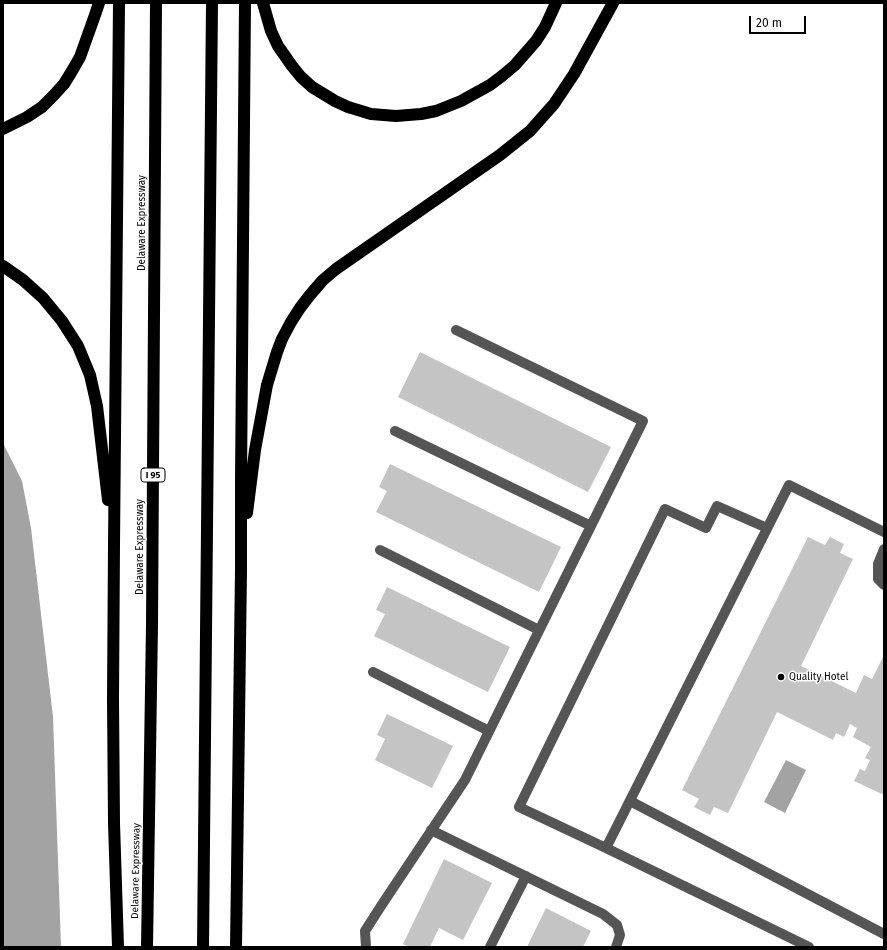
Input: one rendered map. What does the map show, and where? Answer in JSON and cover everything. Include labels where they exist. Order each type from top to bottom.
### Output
[{"type":"highway","points":[[3,129],[27,117],[42,107],[64,84],[80,56],[98,3]]},
{"type":"highway","points":[[118,947],[114,823],[114,544],[119,3]]},
{"type":"highway","name":"Delaware Expressway","points":[[147,947],[152,625],[156,3]]},
{"type":"highway","points":[[203,947],[212,3]]},
{"type":"highway","points":[[236,947],[241,570],[245,3]]},
{"type":"highway","points":[[263,3],[271,31],[278,46],[301,77],[312,87],[348,107],[371,114],[396,116],[436,111],[461,101],[490,85],[515,65],[536,41],[556,3]]},
{"type":"highway","points":[[241,570],[255,450],[268,379],[277,352],[291,322],[310,295],[336,269],[500,155],[530,131],[554,104],[574,74],[612,3]]},
{"type":"highway","points":[[3,266],[34,289],[53,309],[71,333],[85,361],[90,375],[97,406],[114,544]]},
{"type":"lane","points":[[366,947],[365,931],[465,780],[643,421],[456,330]]},
{"type":"lane","points":[[395,431],[592,526]]},
{"type":"lane","points":[[606,848],[789,485],[884,532]]},
{"type":"lane","points":[[767,528],[717,506],[706,528],[665,509],[519,807],[809,947]]},
{"type":"lane","points":[[884,549],[878,564],[878,579],[884,585]]},
{"type":"lane","points":[[380,550],[540,630]]},
{"type":"lane","points":[[374,672],[490,731]]},
{"type":"lane","points":[[630,801],[884,934]]},
{"type":"lane","points":[[432,830],[608,917],[617,925],[620,935],[616,947]]},
{"type":"lane","points":[[490,947],[526,876]]},
{"type":"shaded area","points":[[3,443],[22,481],[31,528],[53,717],[61,947],[3,947]]},
{"type":"shaded area","points":[[786,760],[806,770],[785,813],[764,802]]},
{"type":"building","points":[[420,352],[611,447],[588,492],[398,397]]},
{"type":"building","points":[[390,464],[561,547],[539,592],[376,512],[387,491],[379,487]]},
{"type":"building","name":"Quality Hotel","points":[[808,537],[825,545],[830,537],[844,544],[840,553],[853,559],[801,666],[856,693],[864,675],[872,679],[884,655],[884,795],[854,781],[860,769],[865,771],[870,760],[865,758],[871,747],[853,737],[857,728],[850,724],[844,737],[836,733],[833,740],[777,712],[728,813],[714,807],[710,815],[694,807],[699,799],[682,790]]},
{"type":"building","points":[[387,587],[510,647],[488,692],[374,636],[385,614],[376,610]]},
{"type":"building","points":[[387,714],[453,746],[432,788],[375,760],[385,739],[377,735]]},
{"type":"building","points":[[444,859],[492,883],[463,940],[439,928],[430,947],[409,947],[403,944]]},
{"type":"building","points":[[546,908],[591,931],[583,947],[527,947]]},
{"type":"place","name":"Quality Hotel","points":[[781,677]]}]
